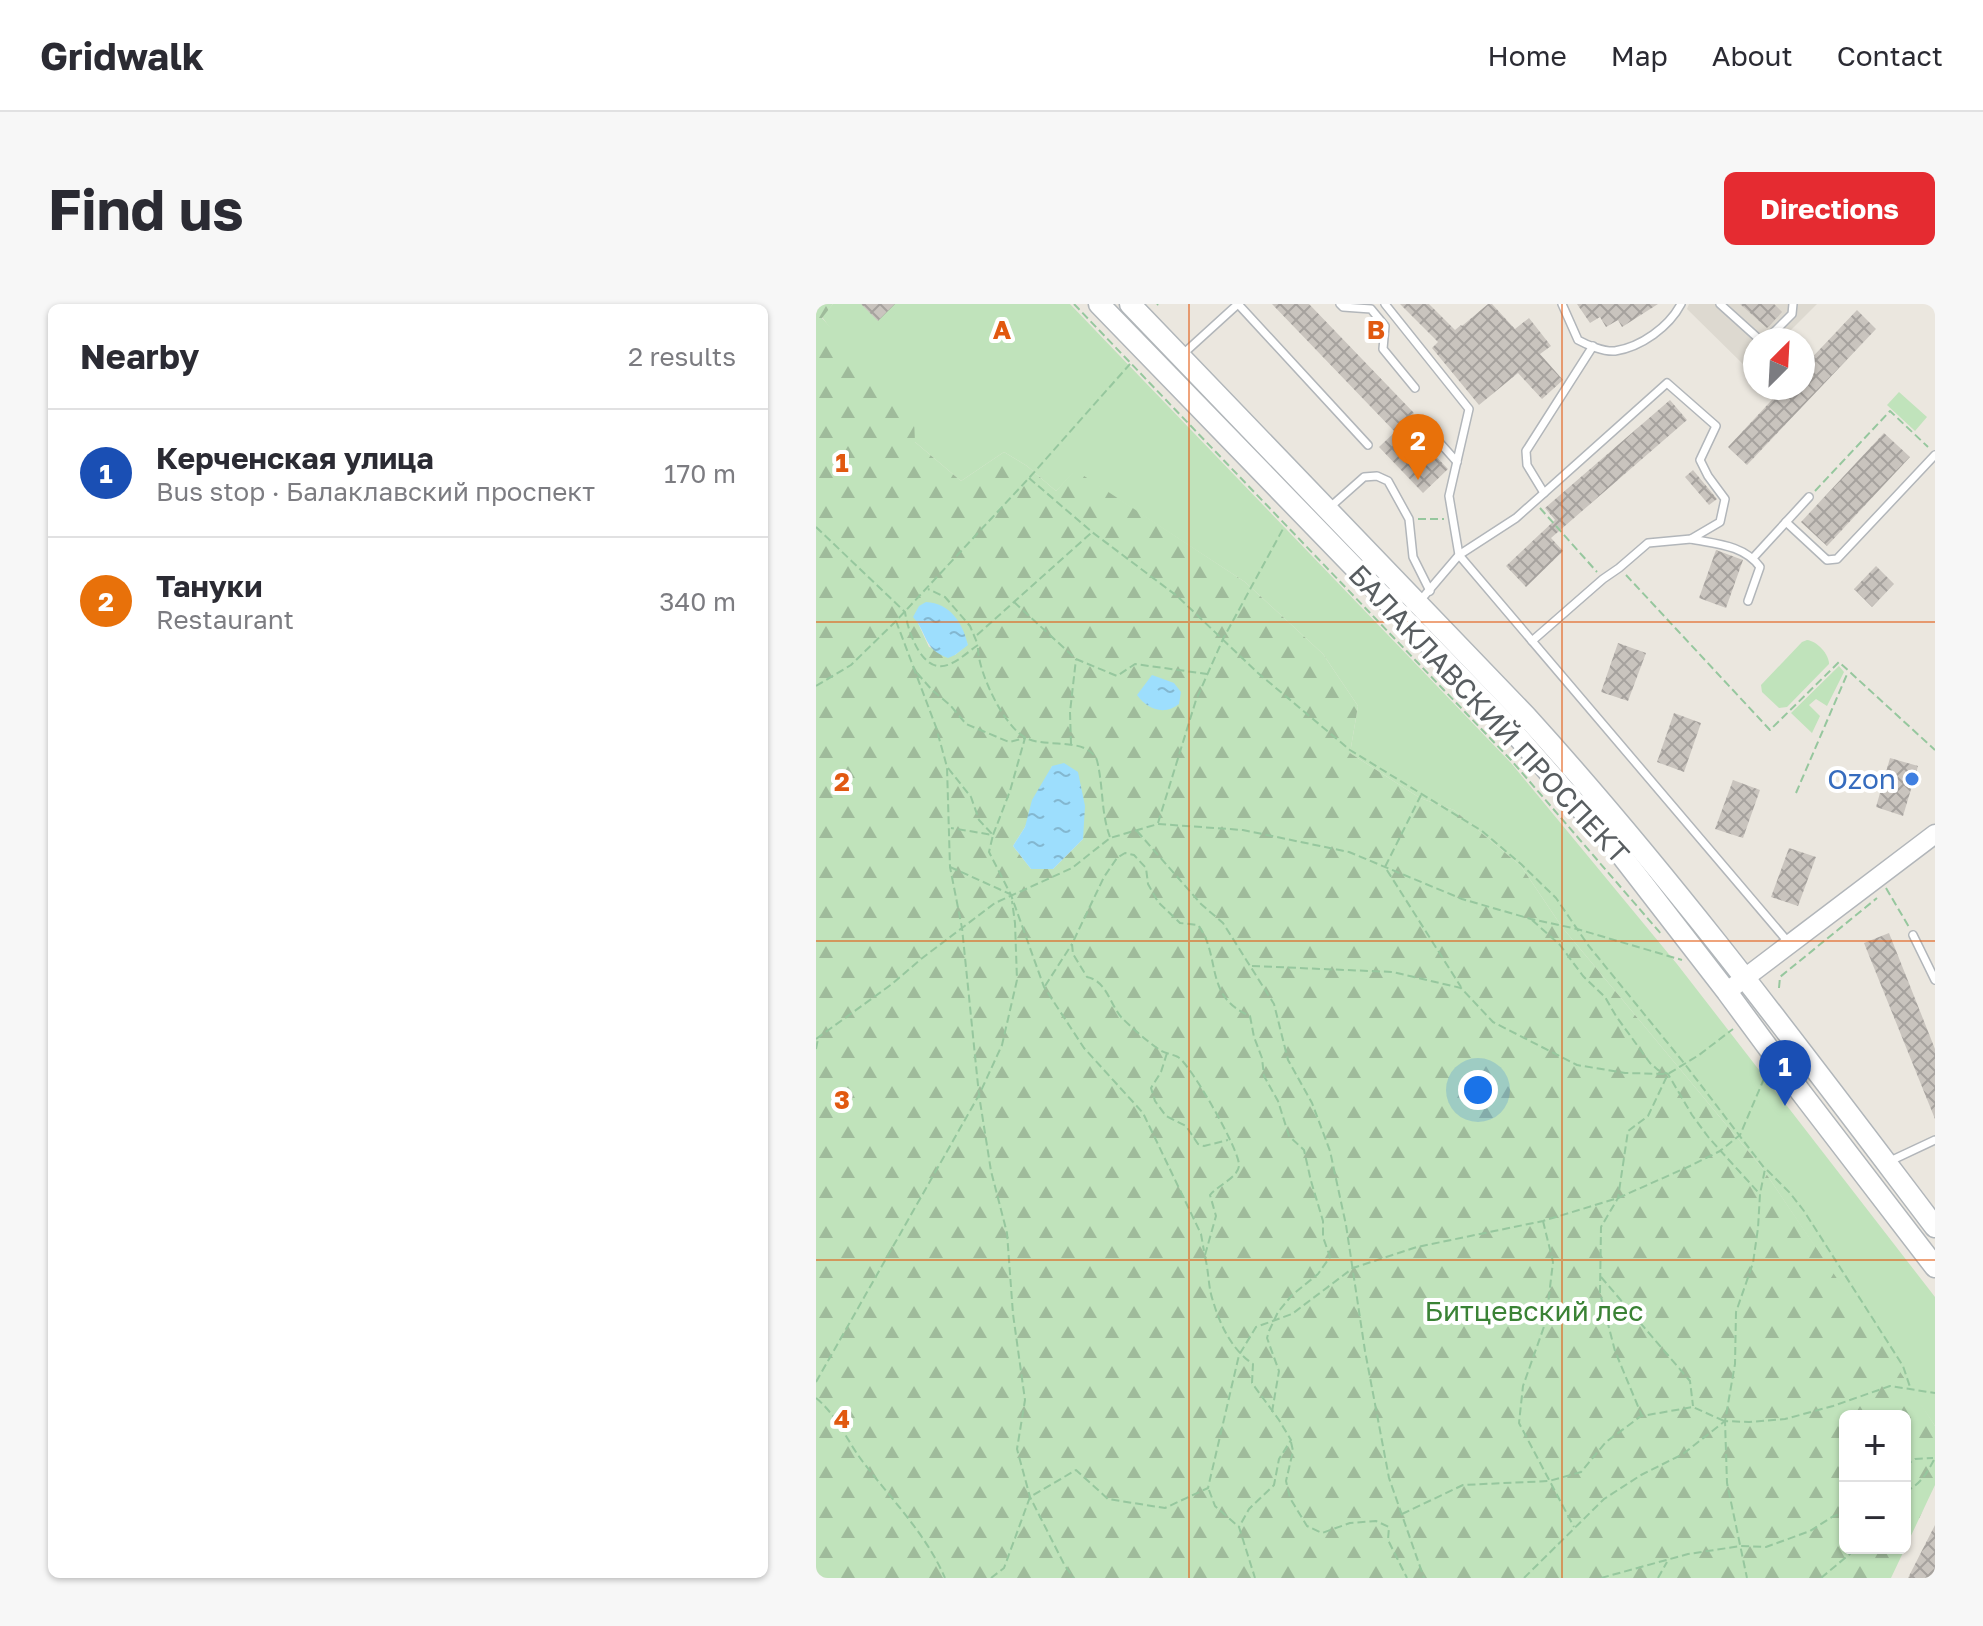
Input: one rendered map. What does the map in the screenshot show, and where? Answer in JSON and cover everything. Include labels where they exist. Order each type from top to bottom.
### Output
[{"type":"main road","name":"БАЛАКЛАВСКИЙ ПРОСПЕКТ","points":[[1099,304],[1511,729],[1621,855],[1935,1267]]},
{"type":"main road","name":"БАЛАКЛАВСКИЙ ПРОСПЕКТ","points":[[1130,304],[1328,510],[1424,597],[1650,858],[1745,977],[1935,1227]]},
{"type":"street","points":[[1727,992],[1935,834]]},
{"type":"lane","points":[[1181,356],[1238,304],[1368,445]]},
{"type":"lane","points":[[1340,304],[1343,307],[1371,309],[1385,326],[1383,349],[1415,388]]},
{"type":"lane","points":[[1385,304],[1469,409],[1449,496],[1459,555],[1789,943]]},
{"type":"lane","points":[[1562,304],[1578,340],[1612,352],[1638,344],[1662,328],[1681,304]]},
{"type":"lane","points":[[1720,304],[1749,328]]},
{"type":"lane","points":[[1776,328],[1792,314],[1793,304]]},
{"type":"lane","points":[[1544,493],[1527,465],[1526,451],[1593,346]]},
{"type":"lane","points":[[1424,597],[1459,555],[1516,518],[1667,383],[1716,426],[1700,460],[1725,499],[1720,522],[1691,539]]},
{"type":"lane","points":[[1432,434],[1457,462]]},
{"type":"lane","points":[[1786,522],[1827,560],[1837,559],[1935,454]]},
{"type":"lane","points":[[1328,510],[1364,477],[1377,476],[1388,481],[1409,519],[1413,557],[1424,597]]},
{"type":"lane","points":[[1753,558],[1809,497]]},
{"type":"lane","points":[[1532,641],[1648,543],[1691,539],[1730,546],[1753,558],[1760,567],[1748,601]]},
{"type":"lane","points":[[1913,935],[1935,980]]},
{"type":"lane","points":[[1886,1163],[1935,1140]]},
{"type":"path","points":[[1074,304],[1511,760],[1663,937]]},
{"type":"path","points":[[816,686],[851,665],[905,612],[1131,363]]},
{"type":"path","points":[[1809,497],[1890,411],[1935,454]]},
{"type":"path","points":[[1029,478],[1092,532],[1177,596],[1258,673],[1350,750],[1482,831],[1556,898],[1588,945],[1765,1169],[1772,1173],[1804,1211],[1903,1366],[1911,1388]]},
{"type":"path","points":[[1534,501],[1603,579]]},
{"type":"path","points":[[1409,519],[1453,518]]},
{"type":"path","points":[[816,527],[905,612],[915,644],[934,667],[951,664],[978,645]]},
{"type":"path","points":[[1158,824],[1207,674],[1284,527]]},
{"type":"path","points":[[975,637],[1092,532]]},
{"type":"path","points":[[1619,568],[1770,730],[1839,662],[1935,750]]},
{"type":"path","points":[[927,589],[945,597],[970,626],[978,645],[978,659],[993,698],[1012,726],[1025,738]]},
{"type":"path","points":[[1014,602],[1076,659],[1117,676],[1135,664],[1207,674]]},
{"type":"path","points":[[896,621],[936,727],[947,767],[950,867],[962,928],[979,1095],[991,1171],[1007,1233],[1013,1314],[1025,1400],[1017,1449],[1030,1497],[1074,1578]]},
{"type":"path","points":[[1071,746],[1070,712],[1076,659]]},
{"type":"path","points":[[1796,793],[1848,671]]},
{"type":"path","points":[[916,673],[966,724],[1009,742],[1025,738],[1083,747],[1096,758],[1102,784],[1105,824],[1110,838]]},
{"type":"path","points":[[1025,738],[989,852],[1011,895],[1044,987],[1084,1048],[1143,1113],[1201,1234],[1212,1300],[1225,1331],[1239,1355],[1253,1364],[1252,1383],[1291,1440],[1293,1451],[1286,1481],[1290,1498],[1307,1526],[1322,1533],[1350,1523],[1376,1521],[1389,1527],[1388,1540],[1407,1578]]},
{"type":"path","points":[[947,767],[971,797],[979,820],[993,835]]},
{"type":"path","points":[[1385,867],[1422,794]]},
{"type":"path","points":[[816,1049],[817,1038],[995,903],[1072,868],[1110,838],[1158,824],[1225,828],[1349,852],[1462,899],[1683,960],[1673,949]]},
{"type":"path","points":[[949,828],[993,835]]},
{"type":"path","points":[[1136,830],[1201,904],[1223,923],[1274,1004],[1288,1060],[1312,1103],[1330,1151],[1346,1225],[1389,1478],[1424,1578]]},
{"type":"path","points":[[1044,987],[1072,944],[1104,877],[1117,858],[1125,853],[1134,855],[1146,868],[1148,884],[1158,902],[1180,923],[1198,925],[1207,938],[1213,971],[1225,1000],[1250,1016],[1264,1076],[1278,1101],[1289,1136],[1304,1150],[1330,1257],[1318,1274],[1292,1295],[1278,1312],[1269,1331],[1267,1338],[1279,1371],[1272,1412]]},
{"type":"path","points":[[950,867],[1011,895]]},
{"type":"path","points":[[1385,867],[1461,988],[1493,1022],[1577,1065],[1625,1073],[1668,1074]]},
{"type":"path","points":[[1880,876],[1913,935]]},
{"type":"path","points":[[816,1382],[979,1095],[1002,1045],[1017,980],[1011,895]]},
{"type":"path","points":[[1779,988],[1780,977],[1876,899]]},
{"type":"path","points":[[1531,919],[1560,945],[1583,976],[1605,997],[1650,1063],[1668,1074],[1692,1115],[1760,1194]]},
{"type":"path","points":[[1072,944],[1073,954],[1087,977],[1101,984],[1121,1017],[1161,1051],[1180,1058],[1209,1100],[1230,1140],[1239,1163],[1237,1172],[1210,1195],[1216,1216],[1205,1255]]},
{"type":"path","points":[[1250,966],[1393,972],[1461,988]]},
{"type":"path","points":[[1642,1416],[1615,1351],[1600,1293],[1601,1227],[1618,1198],[1628,1131],[1648,1116],[1668,1074],[1737,1026]]},
{"type":"path","points":[[1167,1053],[1161,1072],[1151,1088],[1155,1101],[1166,1116],[1186,1126],[1198,1144],[1204,1146],[1230,1140]]},
{"type":"path","points":[[1255,1578],[1239,1527],[1215,1506],[1208,1488],[1239,1355],[1256,1327],[1292,1314],[1353,1268],[1417,1247],[1543,1221],[1618,1198],[1690,1166],[1720,1151],[1740,1135],[1766,1073]]},
{"type":"path","points":[[1747,1578],[1727,1483],[1725,1421],[1735,1364],[1736,1312],[1753,1263],[1765,1169]]},
{"type":"path","points":[[1543,1221],[1553,1262],[1546,1321],[1523,1386],[1519,1423],[1575,1528]]},
{"type":"path","points":[[1600,1277],[1690,1381],[1693,1407]]},
{"type":"path","points":[[1401,1514],[1463,1485],[1549,1481],[1581,1472],[1606,1442],[1642,1416],[1693,1407],[1725,1421],[1749,1422],[1785,1419],[1890,1386],[1935,1393]]},
{"type":"path","points":[[816,1398],[828,1408],[861,1460],[902,1510],[936,1558],[945,1578]]},
{"type":"path","points":[[1524,1578],[1604,1499],[1641,1475],[1683,1454],[1725,1421]]},
{"type":"path","points":[[1239,1527],[1249,1509],[1274,1485],[1279,1459],[1291,1440]]},
{"type":"path","points":[[1911,1462],[1935,1458]]},
{"type":"path","points":[[1911,1489],[1926,1475],[1935,1458]]},
{"type":"path","points":[[991,1578],[1004,1568],[1030,1497],[1076,1470],[1108,1499],[1165,1508],[1208,1488]]},
{"type":"path","points":[[1601,1578],[1688,1554],[1741,1546],[1766,1547],[1810,1531],[1839,1514]]},
{"type":"path","points":[[1821,1578],[1850,1554]]},
{"type":"path","points":[[1658,1578],[1669,1560]]},
{"type":"shaded area","points":[[1689,304],[1817,304],[1793,328],[1743,328],[1743,364],[1687,309]]},
{"type":"green space","name":"Битцевский лес","points":[[816,304],[833,304],[822,318],[914,419],[915,442],[961,481],[1004,452],[1027,466],[1056,491],[1075,470],[1245,582],[1323,654],[1358,706],[1350,753],[1420,798],[1454,810],[1521,866],[1562,927],[1763,1169],[1935,1426],[1935,1485],[1911,1536],[1911,1410],[1839,1410],[1839,1554],[1902,1554],[1891,1578],[816,1578]],"holes":[[[917,621],[968,644],[955,655],[929,647]],[[1052,766],[1083,839],[1053,869],[1031,869],[1013,846],[1025,827]]]},
{"type":"green space","points":[[833,304],[1070,304],[1511,763],[1677,964],[1935,1297],[1935,1426],[1763,1169],[1562,927],[1521,866],[1454,810],[1420,798],[1350,753],[1358,706],[1323,654],[1245,582],[1075,471],[1056,491],[1027,466],[1004,452],[961,481],[915,442],[822,317]]},
{"type":"green space","points":[[1899,392],[1927,417],[1915,431],[1887,405]]},
{"type":"green space","points":[[1807,640],[1822,649],[1829,664],[1787,707],[1779,708],[1762,692],[1761,685]]},
{"type":"green space","points":[[1839,666],[1844,672],[1827,706],[1816,699],[1809,705],[1820,716],[1812,733],[1791,713]]},
{"type":"water","points":[[926,602],[949,610],[963,629],[968,645],[955,655],[948,658],[934,650],[913,617],[919,606]]},
{"type":"water","points":[[1152,675],[1174,683],[1181,692],[1179,704],[1162,710],[1141,700],[1137,695]]},
{"type":"water","points":[[1064,763],[1078,772],[1085,806],[1083,839],[1053,869],[1031,869],[1013,846],[1025,827],[1032,800],[1052,766]]},
{"type":"building","points":[[861,304],[895,304],[878,321]]},
{"type":"building","points":[[1272,304],[1309,304],[1414,413],[1404,423],[1448,469],[1423,493],[1379,447],[1395,432]]},
{"type":"building","points":[[1400,304],[1429,304],[1455,330],[1488,304],[1492,304],[1515,329],[1529,318],[1551,346],[1540,354],[1563,380],[1542,399],[1518,373],[1479,405],[1432,348],[1438,342]]},
{"type":"building","points":[[1577,304],[1658,304],[1622,327],[1618,320],[1606,327],[1600,317],[1590,323]]},
{"type":"building","points":[[1740,304],[1774,304],[1782,312],[1767,328]]},
{"type":"building","points":[[1857,310],[1876,329],[1815,393],[1815,354]]},
{"type":"building","points":[[1670,400],[1687,420],[1551,538],[1563,551],[1526,587],[1506,566],[1555,520],[1545,508]]},
{"type":"building","points":[[1772,400],[1809,400],[1747,465],[1728,447]]},
{"type":"building","points":[[1884,433],[1910,457],[1827,546],[1801,522]]},
{"type":"building","points":[[1693,470],[1717,499],[1709,505],[1685,477]]},
{"type":"building","points":[[1716,550],[1743,560],[1726,608],[1699,598]]},
{"type":"building","points":[[1876,566],[1894,584],[1872,607],[1854,589]]},
{"type":"building","points":[[1618,643],[1646,653],[1628,701],[1601,692]]},
{"type":"building","points":[[1674,713],[1701,723],[1684,772],[1657,762]]},
{"type":"building","points":[[1890,758],[1918,766],[1903,816],[1876,807]]},
{"type":"building","points":[[1733,780],[1760,790],[1743,838],[1715,829]]},
{"type":"building","points":[[1789,848],[1816,857],[1798,906],[1771,897]]},
{"type":"building","points":[[1889,933],[1935,1049],[1935,1119],[1864,943]]},
{"type":"building","points":[[1935,1525],[1935,1571],[1931,1578],[1908,1578]]},
{"type":"place","name":"Тануки","points":[[1418,480]]},
{"type":"place","name":"Ozon","points":[[1912,779]]},
{"type":"place","name":"Керченская улица","points":[[1785,1106]]}]
